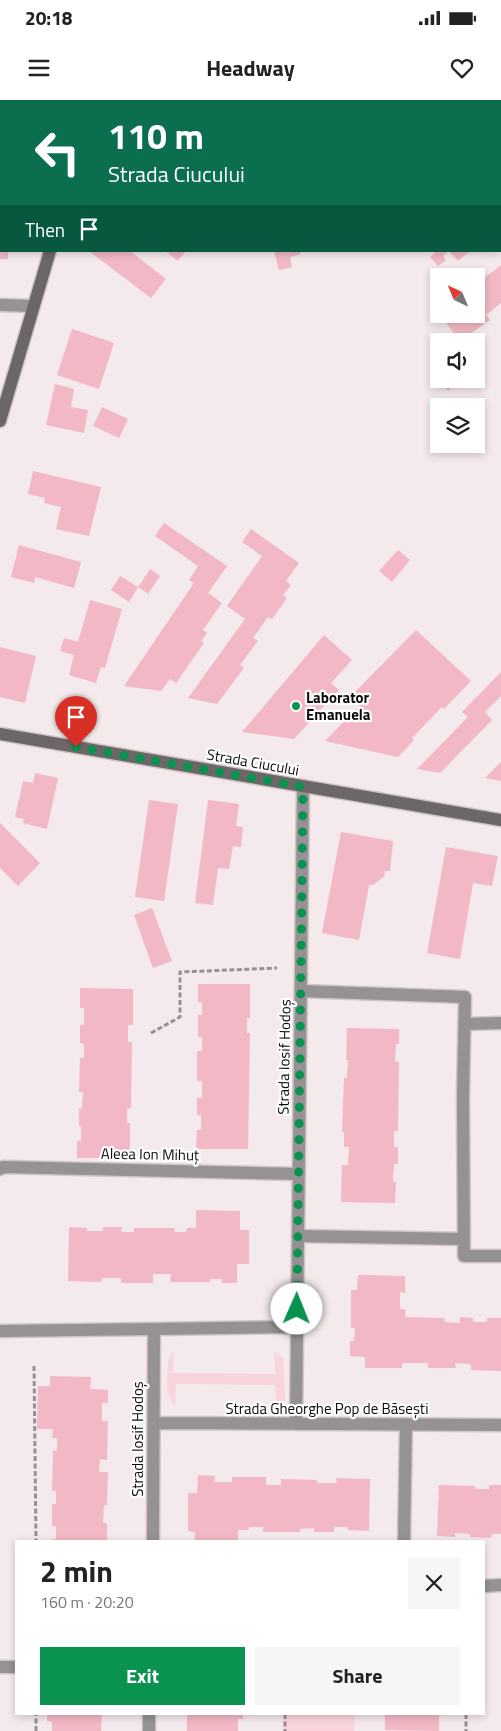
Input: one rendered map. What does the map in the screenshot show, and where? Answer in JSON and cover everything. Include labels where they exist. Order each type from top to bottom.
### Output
[{"type":"street","points":[[0,421],[50,252]]},
{"type":"street","points":[[0,305],[33,306]]},
{"type":"street","name":"Strada Ciucului","points":[[0,734],[501,820]]},
{"type":"street","name":"Strada Iosif Hodoș","points":[[296,1424],[303,787]]},
{"type":"street","points":[[301,991],[465,997],[463,1095],[464,1256],[501,1256]]},
{"type":"street","points":[[465,1024],[501,1024]]},
{"type":"street","name":"Aleea Ion Mihuț","points":[[0,1169],[3,1167],[21,1167],[299,1174]]},
{"type":"street","points":[[298,1236],[464,1239]]},
{"type":"street","points":[[0,1331],[297,1327]]},
{"type":"street","name":"Strada Iosif Hodoș","points":[[153,1540],[154,1329]]},
{"type":"street","name":"Strada Gheorghe Pop de Băsești","points":[[154,1423],[501,1425]]},
{"type":"street","points":[[404,1540],[406,1425]]},
{"type":"street","points":[[485,1586],[501,1586]]},
{"type":"street","points":[[0,1667],[15,1667]]},
{"type":"street","points":[[149,1715],[149,1731]]},
{"type":"path","points":[[151,1033],[180,1017],[180,972],[277,968]]},
{"type":"path","points":[[34,1366],[36,1540]]},
{"type":"path","points":[[36,1715],[36,1731]]},
{"type":"path","points":[[285,1715],[285,1731]]},
{"type":"path","points":[[466,1715],[466,1731]]},
{"type":"shaded area","points":[[174,1350],[173,1373],[276,1374],[274,1351],[283,1358],[285,1400],[277,1408],[275,1385],[176,1384],[175,1407],[167,1392],[168,1361]]},
{"type":"shaded area","points":[[284,1715],[355,1715],[354,1731],[283,1731]]},
{"type":"building","points":[[0,252],[8,252],[8,259],[0,259]]},
{"type":"building","points":[[90,252],[131,252],[166,279],[151,298]]},
{"type":"building","points":[[166,252],[185,252],[178,261]]},
{"type":"building","points":[[274,252],[300,252],[301,254],[290,257],[292,267],[279,270]]},
{"type":"building","points":[[436,252],[447,252],[443,256],[446,260],[438,266],[430,257]]},
{"type":"building","points":[[450,252],[469,252],[458,261]]},
{"type":"building","points":[[501,265],[501,303],[486,315],[490,320],[471,333],[454,333],[446,323],[485,323],[485,277]]},
{"type":"building","points":[[72,329],[114,343],[99,389],[57,375]]},
{"type":"building","points":[[55,384],[74,389],[71,407],[88,410],[84,433],[46,425]]},
{"type":"building","points":[[102,407],[128,419],[119,438],[93,426]]},
{"type":"building","points":[[33,471],[101,487],[89,536],[56,529],[61,507],[44,503],[45,498],[28,494]]},
{"type":"building","points":[[164,523],[227,566],[208,593],[222,603],[203,630],[207,633],[201,641],[204,643],[176,683],[170,679],[161,691],[124,686],[194,583],[189,580],[198,566],[155,536]]},
{"type":"building","points":[[251,529],[299,563],[286,581],[291,585],[283,595],[287,598],[272,619],[268,617],[253,638],[258,641],[240,665],[244,668],[217,704],[188,698],[245,619],[227,606],[262,556],[242,542]]},
{"type":"building","points":[[19,545],[81,562],[74,588],[35,577],[34,583],[11,577]]},
{"type":"building","points":[[398,550],[410,560],[392,582],[379,571]]},
{"type":"building","points":[[150,569],[160,576],[148,594],[138,587]]},
{"type":"building","points":[[120,576],[138,587],[129,602],[111,590]]},
{"type":"building","points":[[90,600],[122,609],[105,668],[101,667],[96,683],[69,675],[74,655],[60,651],[64,638],[78,642]]},
{"type":"building","points":[[416,630],[471,681],[412,738],[414,740],[398,757],[325,741],[364,701],[355,692]]},
{"type":"building","points":[[324,635],[352,660],[331,683],[339,690],[294,739],[242,732]]},
{"type":"building","points":[[0,647],[36,656],[25,703],[0,697]]},
{"type":"building","points":[[501,672],[501,696],[485,712],[492,720],[440,773],[417,769],[468,717],[462,712]]},
{"type":"building","points":[[501,762],[501,781],[485,778]]},
{"type":"building","points":[[35,773],[58,778],[47,829],[23,823],[24,819],[15,817],[23,781],[33,783]]},
{"type":"building","points":[[149,800],[178,804],[164,901],[135,897]]},
{"type":"building","points":[[208,800],[239,804],[236,826],[243,827],[241,847],[233,846],[229,869],[218,868],[213,905],[195,903]]},
{"type":"building","points":[[0,823],[40,863],[18,886],[0,868]]},
{"type":"building","points":[[341,832],[393,841],[390,871],[384,871],[385,876],[373,885],[369,885],[359,940],[322,933]]},
{"type":"building","points":[[446,847],[498,856],[492,886],[473,883],[460,959],[427,953]]},
{"type":"building","points":[[152,908],[172,961],[153,968],[134,915]]},
{"type":"building","points":[[198,984],[250,984],[250,1018],[247,1018],[247,1033],[250,1033],[248,1149],[196,1149],[197,1130],[201,1130],[201,1115],[197,1115],[197,1098],[202,1098],[202,1081],[197,1081],[197,1051],[202,1051],[202,1037],[198,1037],[198,1015],[202,1015],[202,1002],[198,1002]]},
{"type":"building","points":[[80,988],[133,989],[133,1025],[128,1025],[128,1042],[132,1042],[131,1108],[127,1109],[127,1123],[130,1123],[130,1158],[77,1158],[77,1141],[81,1141],[79,1108],[82,1109],[83,1092],[79,1092],[80,1058],[84,1058],[84,1044],[80,1043],[80,1025],[84,1025],[84,1008],[80,1008]]},
{"type":"building","points":[[347,1028],[399,1029],[399,1044],[396,1044],[395,1062],[399,1062],[398,1131],[394,1131],[394,1147],[398,1147],[398,1164],[394,1164],[393,1182],[396,1182],[395,1203],[341,1202],[342,1165],[348,1165],[349,1147],[344,1147],[344,1132],[342,1132],[344,1078],[347,1078],[348,1060],[346,1060]]},
{"type":"building","points":[[196,1210],[240,1211],[240,1230],[249,1230],[249,1264],[237,1264],[237,1283],[222,1283],[222,1279],[210,1279],[210,1282],[170,1282],[171,1274],[153,1274],[153,1283],[121,1283],[121,1278],[102,1278],[101,1282],[68,1281],[69,1227],[87,1228],[87,1231],[103,1231],[103,1227],[122,1227],[121,1232],[134,1232],[134,1228],[175,1228],[174,1232],[186,1232],[187,1228],[196,1228]]},
{"type":"building","points":[[358,1275],[405,1276],[405,1293],[400,1292],[400,1309],[405,1309],[405,1317],[445,1318],[444,1322],[460,1323],[460,1317],[473,1318],[473,1322],[487,1322],[487,1318],[501,1318],[501,1371],[471,1370],[471,1364],[455,1363],[456,1368],[428,1368],[428,1363],[402,1363],[402,1368],[365,1368],[365,1357],[350,1356],[350,1341],[354,1341],[355,1328],[351,1328],[351,1290],[357,1290]]},
{"type":"building","points":[[50,1376],[91,1377],[90,1389],[108,1390],[108,1403],[102,1403],[102,1421],[108,1421],[107,1460],[100,1459],[99,1472],[108,1472],[107,1505],[104,1505],[103,1523],[107,1523],[107,1540],[52,1540],[56,1539],[56,1526],[52,1526],[52,1504],[56,1504],[56,1491],[52,1491],[53,1450],[57,1451],[57,1438],[52,1438],[53,1429],[37,1429],[38,1386],[50,1386]]},
{"type":"building","points":[[198,1475],[215,1476],[214,1482],[232,1482],[232,1477],[266,1477],[266,1485],[281,1485],[281,1479],[317,1480],[317,1483],[337,1483],[336,1478],[370,1479],[369,1531],[348,1530],[348,1527],[334,1527],[334,1532],[314,1532],[314,1528],[300,1529],[300,1532],[263,1532],[263,1527],[249,1527],[248,1530],[238,1530],[238,1540],[195,1540],[195,1532],[188,1531],[188,1493],[197,1493]]},
{"type":"building","points":[[439,1485],[475,1486],[475,1489],[489,1489],[489,1485],[501,1485],[501,1534],[492,1534],[491,1538],[470,1537],[470,1534],[455,1533],[455,1537],[437,1536]]},
{"type":"building","points":[[47,1715],[102,1715],[101,1731],[52,1731],[52,1722],[47,1721]]},
{"type":"building","points":[[187,1715],[243,1715],[243,1719],[238,1719],[238,1731],[187,1731]]},
{"type":"building","points":[[385,1715],[439,1715],[439,1731],[385,1730]]},
{"type":"place","name":"Laborator Emanuela","points":[[296,706]]},
{"type":"route","points":[[76,747],[303,787],[297,1309]]}]
